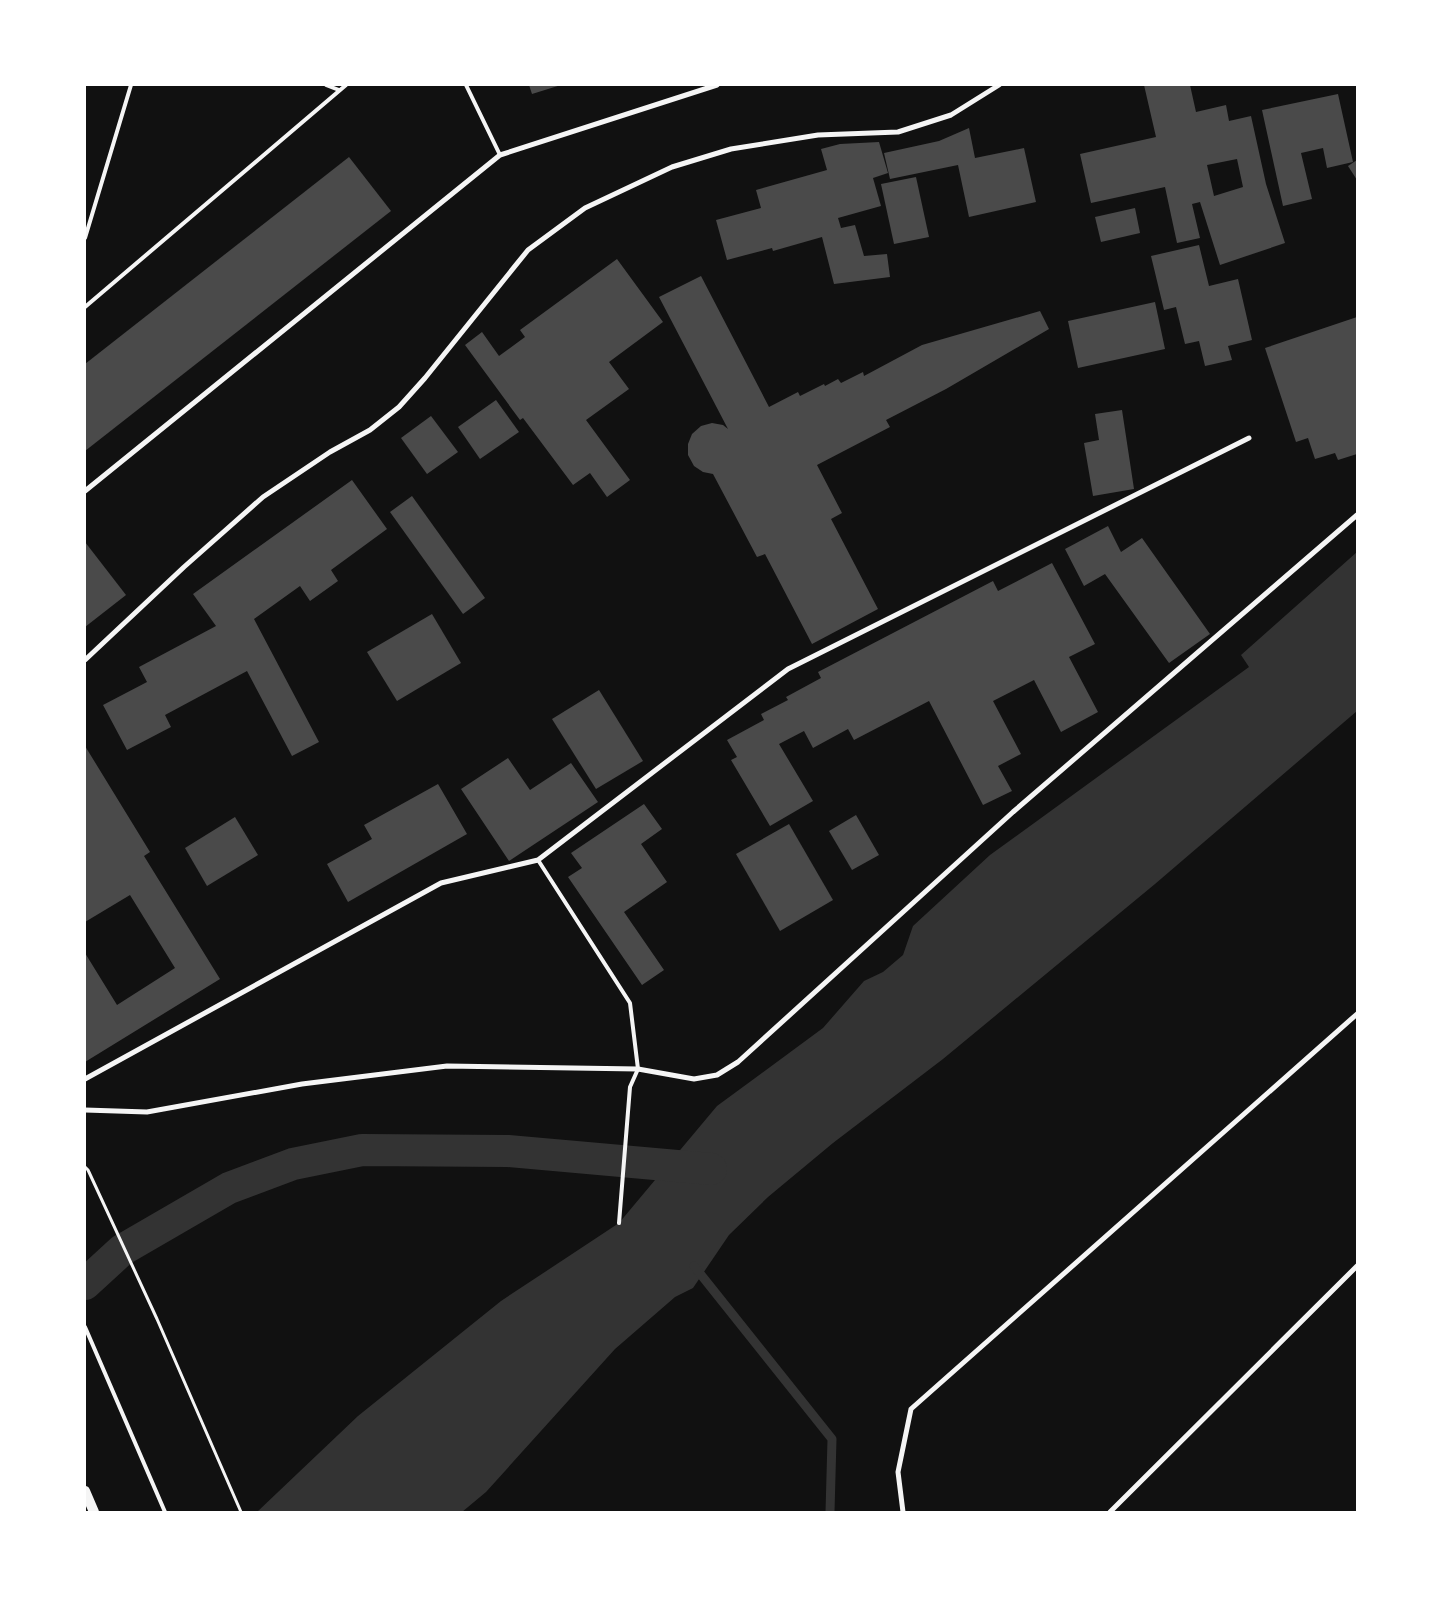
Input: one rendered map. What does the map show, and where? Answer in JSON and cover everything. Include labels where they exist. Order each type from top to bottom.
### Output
[{"type":"main road","points":[[85,1491],[94,1512]]},
{"type":"street","points":[[85,491],[500,154],[716,85]]},
{"type":"street","points":[[85,660],[262,497],[330,452],[370,430],[399,407],[425,378],[528,250],[585,208],[672,166],[731,149],[818,135],[898,132],[951,114],[999,85]]},
{"type":"street","points":[[85,1079],[441,882],[538,860],[788,669],[1248,438]]},
{"type":"street","points":[[85,1110],[147,1112],[302,1084],[447,1066],[638,1070],[694,1079],[717,1076],[738,1062],[1013,812],[1357,515]]},
{"type":"street","points":[[903,1512],[898,1472],[911,1409],[1357,1014]]},
{"type":"street","points":[[1110,1512],[1357,1266]]},
{"type":"lane","points":[[85,238],[131,85]]},
{"type":"lane","points":[[326,85],[339,90]]},
{"type":"lane","points":[[85,307],[346,85]]},
{"type":"lane","points":[[466,85],[500,154]]},
{"type":"lane","points":[[538,860],[630,1003],[638,1070],[630,1087],[619,1222]]},
{"type":"lane","points":[[85,1327],[165,1512]]},
{"type":"path","points":[[87,1169],[157,1319],[241,1512]]},
{"type":"shaded area","points":[[1357,552],[1357,711],[1155,884],[943,1059],[833,1143],[768,1197],[729,1235],[693,1288],[675,1297],[615,1349],[486,1492],[462,1512],[257,1512],[358,1416],[501,1301],[619,1223],[717,1106],[823,1028],[864,981],[883,972],[903,955],[913,926],[990,855],[1249,667],[1241,655]]},
{"type":"building","points":[[529,85],[561,85],[532,94]]},
{"type":"building","points":[[1144,85],[1190,85],[1196,112],[1226,105],[1229,121],[1251,116],[1266,184],[1285,243],[1220,265],[1200,202],[1192,204],[1200,238],[1177,243],[1165,187],[1091,203],[1080,154],[1156,137]],"holes":[[[1237,159],[1243,187],[1214,196],[1207,165]]]},
{"type":"building","points":[[1338,94],[1353,162],[1327,168],[1323,148],[1301,153],[1312,199],[1283,206],[1262,110]]},
{"type":"building","points":[[969,128],[975,158],[1024,148],[1036,202],[969,217],[958,165],[890,179],[884,153],[939,141]]},
{"type":"building","points":[[879,142],[888,173],[873,178],[881,206],[838,218],[841,228],[855,225],[864,256],[887,254],[890,277],[834,284],[822,237],[773,251],[772,248],[727,260],[716,220],[761,208],[756,190],[827,170],[821,149],[840,144]]},
{"type":"building","points":[[349,157],[391,211],[85,451],[85,364]]},
{"type":"building","points":[[1357,160],[1357,180],[1348,166]]},
{"type":"building","points":[[916,177],[929,237],[894,244],[881,184]]},
{"type":"building","points":[[1135,208],[1140,233],[1101,242],[1095,217]]},
{"type":"building","points":[[1199,245],[1209,286],[1238,279],[1252,340],[1228,346],[1232,360],[1205,366],[1199,341],[1185,344],[1176,307],[1164,310],[1151,256]]},
{"type":"building","points":[[617,259],[663,322],[609,362],[629,389],[586,420],[630,480],[607,497],[590,473],[573,485],[523,418],[520,420],[465,345],[482,332],[499,356],[525,337],[520,330]]},
{"type":"building","points":[[701,276],[769,407],[798,392],[800,396],[838,379],[841,383],[863,372],[864,376],[922,345],[1040,311],[1049,329],[946,389],[886,420],[890,427],[817,465],[842,513],[831,519],[878,609],[812,644],[765,554],[757,557],[713,474],[703,472],[694,466],[688,455],[688,444],[692,434],[701,426],[712,423],[723,425],[728,429],[659,297]]},
{"type":"building","points":[[1155,302],[1165,349],[1078,368],[1068,321]]},
{"type":"building","points":[[1357,317],[1357,454],[1338,460],[1335,453],[1315,459],[1308,438],[1296,442],[1265,348]]},
{"type":"building","points":[[496,400],[519,432],[480,459],[458,427]]},
{"type":"building","points":[[1122,410],[1134,489],[1093,496],[1084,443],[1099,440],[1095,414]]},
{"type":"building","points":[[431,416],[458,452],[427,474],[401,438]]},
{"type":"building","points":[[352,480],[387,529],[331,570],[338,581],[310,601],[300,586],[254,619],[319,742],[292,756],[247,671],[165,715],[171,727],[127,750],[103,705],[147,682],[139,667],[216,626],[193,594]]},
{"type":"building","points":[[412,496],[485,598],[463,614],[390,512]]},
{"type":"building","points":[[1108,526],[1121,552],[1142,538],[1210,634],[1169,663],[1105,574],[1084,586],[1065,549]]},
{"type":"building","points":[[85,542],[126,595],[85,627]]},
{"type":"building","points":[[1052,563],[1095,644],[1069,657],[1098,712],[1061,732],[1034,680],[993,701],[1021,754],[998,766],[1012,791],[983,805],[929,701],[854,740],[848,729],[813,748],[804,731],[779,744],[813,801],[770,826],[731,760],[737,757],[727,740],[764,720],[761,714],[788,700],[786,697],[821,678],[818,672],[993,581],[998,591]]},
{"type":"building","points":[[432,614],[461,663],[397,701],[367,652]]},
{"type":"building","points":[[599,690],[643,761],[596,789],[552,719]]},
{"type":"building","points":[[85,746],[150,852],[144,856],[220,979],[85,1062],[85,953],[117,1005],[175,968],[130,895],[85,922]]},
{"type":"building","points":[[508,758],[530,790],[571,763],[598,802],[509,861],[461,789]]},
{"type":"building","points":[[438,784],[467,834],[348,902],[327,864],[372,839],[364,825]]},
{"type":"building","points":[[644,804],[662,829],[641,844],[667,882],[624,912],[664,970],[642,985],[568,877],[582,868],[571,853]]},
{"type":"building","points":[[856,815],[879,855],[852,870],[829,831]]},
{"type":"building","points":[[235,817],[258,855],[207,886],[185,848]]},
{"type":"building","points":[[789,824],[833,900],[780,931],[736,854]]},
{"type":"waterway","points":[[85,1284],[122,1250],[229,1188],[293,1164],[362,1150],[508,1151],[711,1169]]},
{"type":"waterway","points":[[694,1266],[832,1439],[830,1512]]}]
